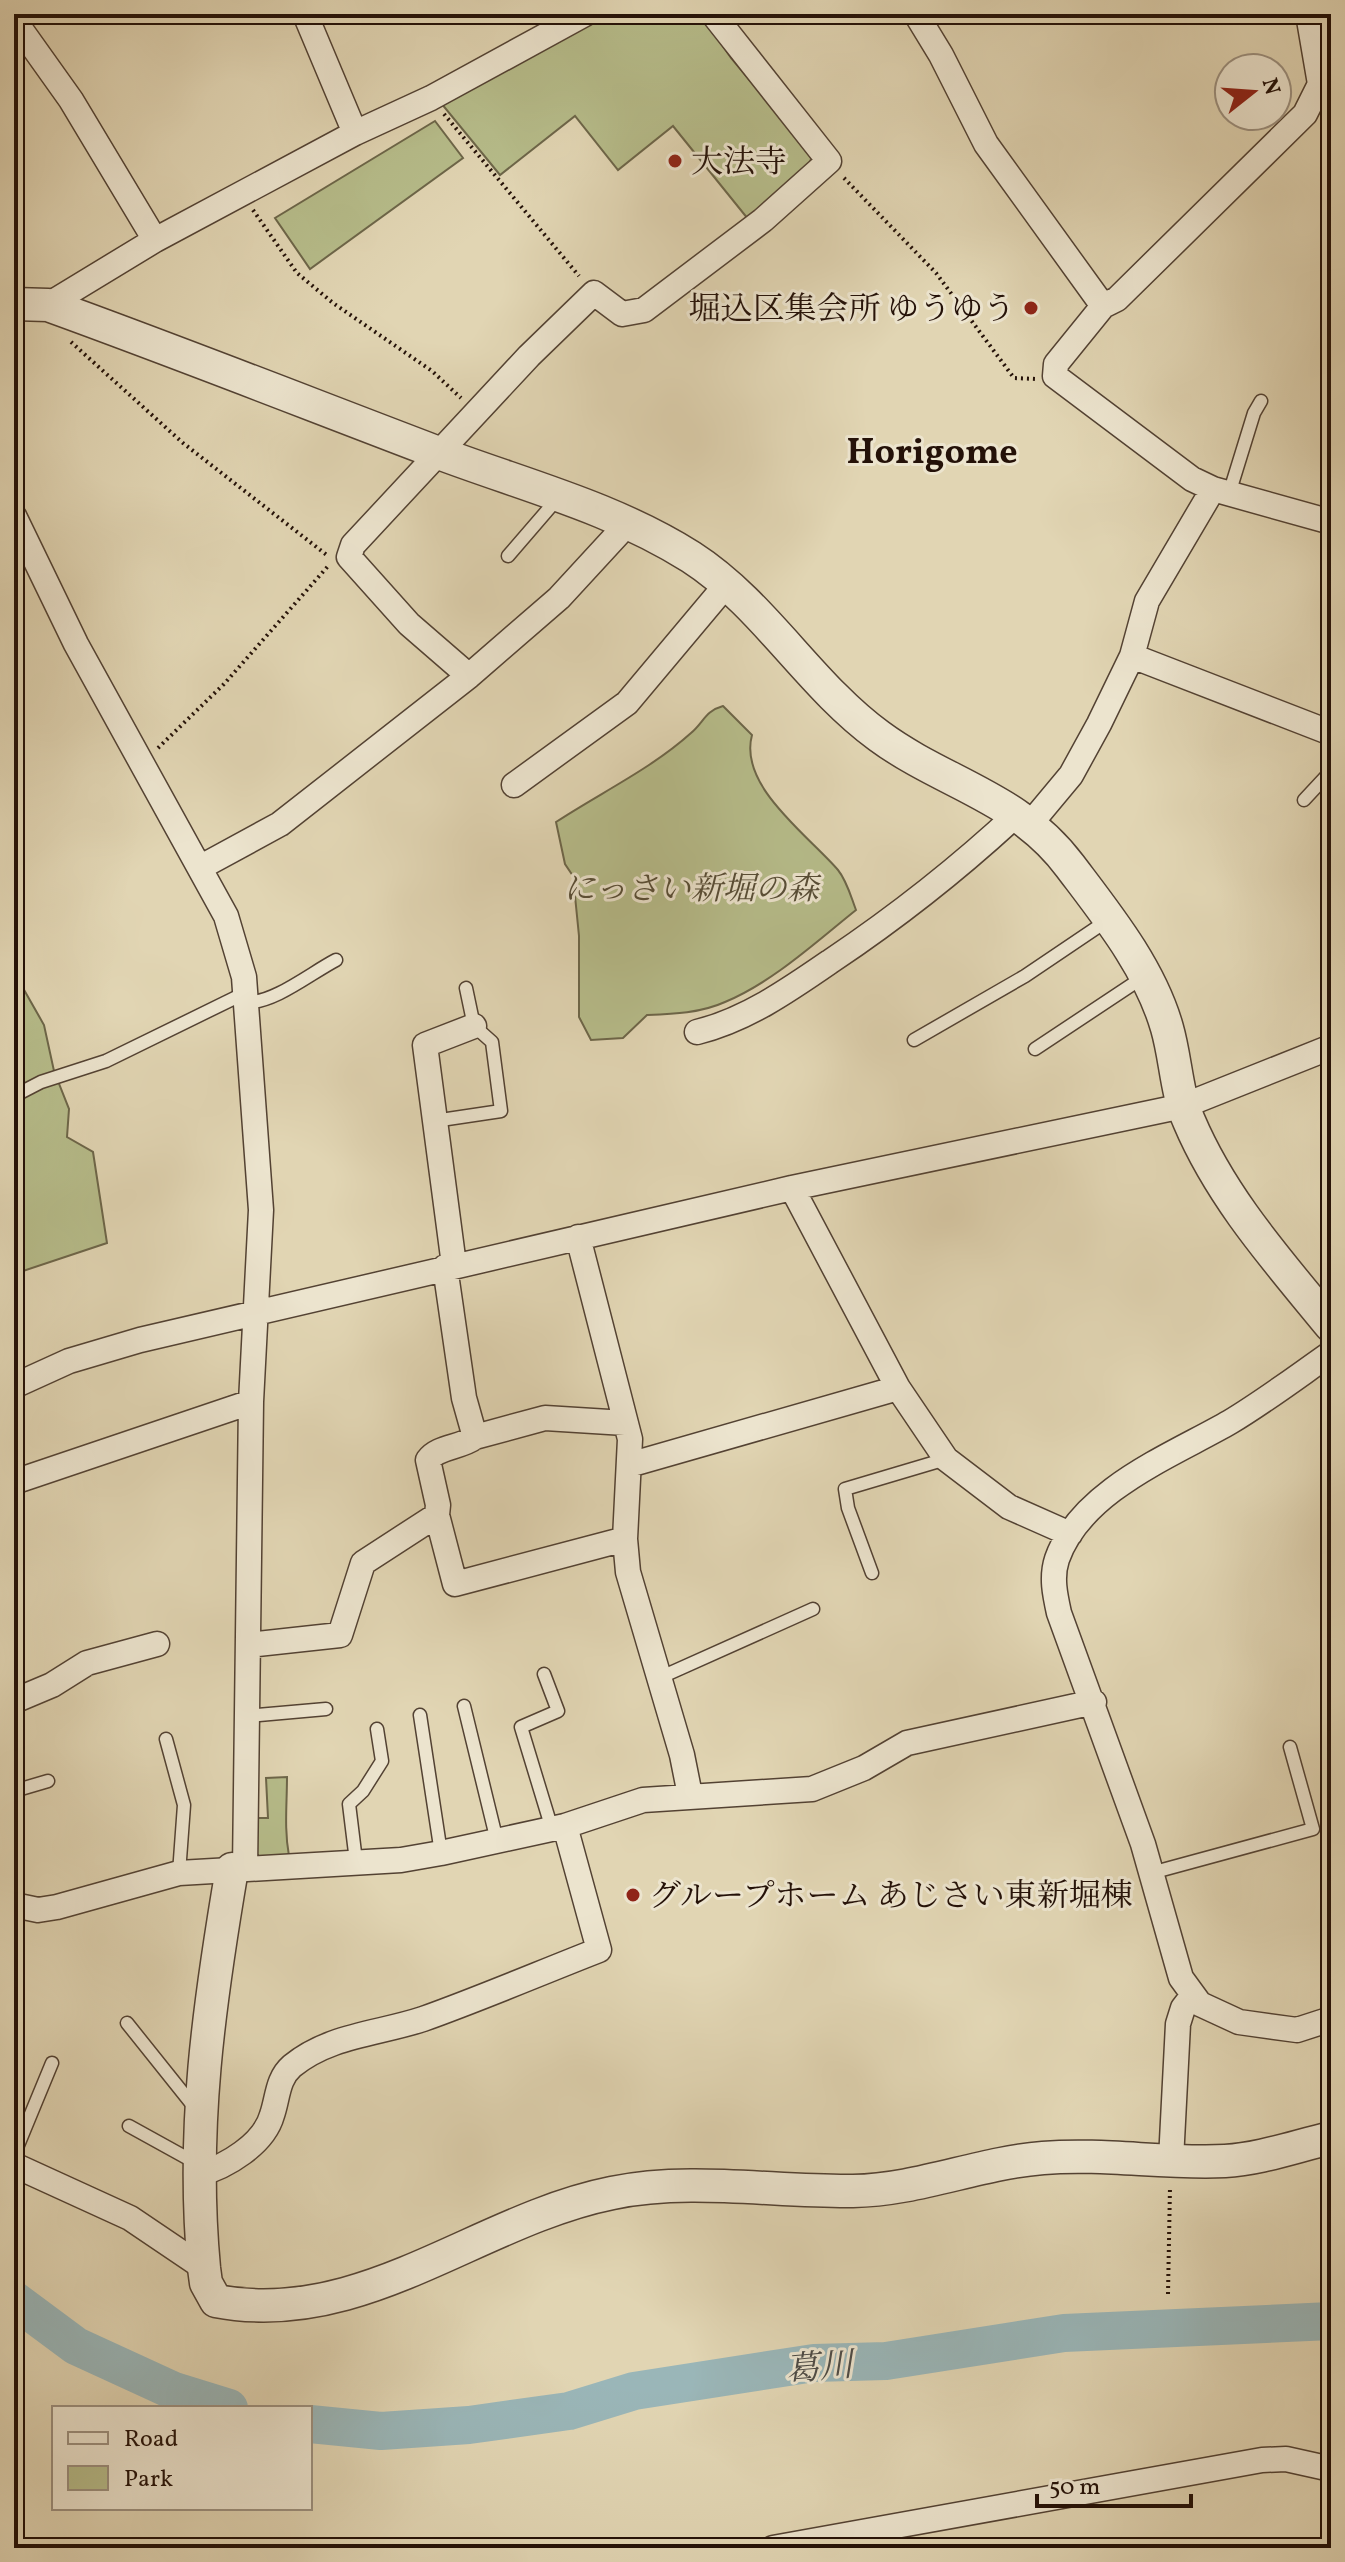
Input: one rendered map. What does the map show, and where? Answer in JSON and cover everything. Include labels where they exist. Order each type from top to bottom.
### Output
[{"type":"street","points":[[305,14],[355,133]]},
{"type":"street","points":[[48,305],[155,240],[355,133],[431,98],[585,14]]},
{"type":"street","points":[[469,676],[409,624],[349,557],[353,545],[529,356],[594,293],[622,314],[644,310],[763,220],[829,161],[713,14]]},
{"type":"street","points":[[916,14],[941,55],[986,144],[1103,306]]},
{"type":"street","points":[[1308,14],[1326,88],[1305,114],[1117,299],[1103,306],[1056,364],[1055,376],[1192,479],[1221,491],[1331,522]]},
{"type":"street","points":[[14,20],[71,100],[155,240]]},
{"type":"street","points":[[14,304],[48,305],[439,453],[561,495],[629,522],[696,560],[726,585],[844,706],[878,735],[918,761],[1024,818],[1068,863],[1145,976],[1167,1028],[1183,1106],[1242,1216],[1331,1326]]},
{"type":"street","points":[[697,1032],[722,1026],[774,998],[883,926],[1024,818],[1071,775],[1132,656],[1147,601],[1221,491]]},
{"type":"street","points":[[14,516],[23,552],[226,916],[248,997],[261,1210],[251,1402],[247,1716],[238,1869],[213,1978],[200,2115],[199,2169],[204,2268],[206,2283],[216,2301],[246,2306],[305,2301],[376,2286],[548,2212],[579,2201],[638,2188],[855,2191],[1042,2158],[1171,2160],[1257,2157],[1331,2138]]},
{"type":"street","points":[[201,867],[280,824],[469,676],[559,598],[629,522]]},
{"type":"street","points":[[514,785],[627,703],[726,585]]},
{"type":"street","points":[[1132,656],[1331,733]]},
{"type":"street","points":[[474,1026],[425,1045],[464,1398],[475,1437]]},
{"type":"street","points":[[14,1386],[69,1361],[450,1266],[792,1188],[1183,1106],[1331,1047]]},
{"type":"street","points":[[792,1188],[898,1388],[946,1459],[1009,1507],[1070,1534]]},
{"type":"street","points":[[578,1237],[630,1439],[625,1539],[628,1572],[682,1755],[690,1795]]},
{"type":"street","points":[[1331,1353],[1232,1420],[1137,1472],[1086,1515],[1070,1534],[1057,1560],[1053,1585],[1059,1613],[1094,1702],[1151,1873],[1173,1956],[1193,1995],[1213,2012],[1272,2029],[1297,2030],[1331,2019]]},
{"type":"street","points":[[629,1465],[898,1388]]},
{"type":"street","points":[[14,1482],[251,1402]]},
{"type":"street","points":[[625,1423],[545,1418],[475,1437],[467,1443],[433,1453],[428,1460],[438,1505],[437,1515],[455,1584],[625,1539]]},
{"type":"street","points":[[248,1645],[340,1635],[363,1563],[437,1515]]},
{"type":"street","points":[[14,1701],[52,1685],[87,1663],[157,1644]]},
{"type":"street","points":[[14,1905],[38,1910],[57,1907],[179,1873],[441,1853],[558,1827],[643,1800],[791,1791],[827,1785],[907,1743],[1094,1702]]},
{"type":"street","points":[[199,2169],[221,2168],[262,2135],[272,2118],[279,2082],[290,2067],[320,2047],[421,2020],[599,1950],[558,1827]]},
{"type":"street","points":[[1171,2160],[1178,2024],[1183,2008],[1193,1995]]},
{"type":"street","points":[[14,2165],[130,2218],[204,2268]]},
{"type":"street","points":[[773,2548],[897,2537],[1262,2460],[1286,2459],[1331,2469]]},
{"type":"lane","points":[[1221,491],[1261,401]]},
{"type":"lane","points":[[508,556],[561,495]]},
{"type":"lane","points":[[1304,800],[1331,771]]},
{"type":"lane","points":[[914,1040],[1025,976],[1108,920]]},
{"type":"lane","points":[[14,1096],[41,1082],[106,1061],[248,997],[259,1002],[282,994],[298,979],[336,960]]},
{"type":"lane","points":[[1035,1049],[1145,976]]},
{"type":"lane","points":[[432,1122],[501,1111],[492,1042],[474,1026],[466,988]]},
{"type":"lane","points":[[872,1573],[848,1508],[845,1489],[946,1459]]},
{"type":"lane","points":[[659,1678],[813,1609]]},
{"type":"lane","points":[[544,1674],[558,1711],[521,1727],[558,1827]]},
{"type":"lane","points":[[464,1706],[497,1841]]},
{"type":"lane","points":[[247,1716],[326,1709]]},
{"type":"lane","points":[[420,1715],[441,1853]]},
{"type":"lane","points":[[356,1861],[349,1804],[363,1791],[382,1761],[377,1729]]},
{"type":"lane","points":[[166,1739],[184,1805],[179,1873]]},
{"type":"lane","points":[[1151,1873],[1313,1829],[1290,1747]]},
{"type":"lane","points":[[14,1791],[48,1781]]},
{"type":"lane","points":[[127,2023],[200,2115]]},
{"type":"lane","points":[[14,2155],[52,2063]]},
{"type":"lane","points":[[129,2126],[199,2169]]},
{"type":"path","points":[[431,98],[594,293]]},
{"type":"path","points":[[829,161],[936,273],[1014,378],[1023,381],[1055,376]]},
{"type":"path","points":[[242,193],[297,273],[333,303],[432,371],[477,413]]},
{"type":"path","points":[[48,305],[58,330],[131,399],[218,473],[334,560],[213,694],[163,744],[140,760]]},
{"type":"path","points":[[1168,2294],[1171,2160]]},
{"type":"green space","points":[[597,14],[701,14],[731,58],[812,155],[809,166],[748,219],[673,126],[618,170],[575,116],[500,175],[441,103]]},
{"type":"green space","points":[[435,121],[463,158],[310,269],[275,218]]},
{"type":"green space","name":"にっさい新堀の森","points":[[723,706],[752,735],[750,754],[755,773],[765,791],[794,826],[838,870],[856,910],[794,960],[743,994],[706,1009],[647,1015],[623,1038],[591,1040],[579,1017],[579,936],[573,876],[565,864],[556,822],[659,758],[691,733],[708,714]]},
{"type":"green space","points":[[14,988],[23,988],[44,1025],[54,1071],[69,1109],[67,1137],[93,1152],[107,1243],[14,1274]]},
{"type":"green space","points":[[287,1777],[289,1856],[252,1858],[253,1818],[268,1818],[266,1778]]},
{"type":"waterway","name":"葛川","points":[[14,2300],[76,2346],[174,2391],[223,2406]]},
{"type":"waterway","name":"葛川","points":[[312,2424],[381,2431],[469,2425],[569,2411],[634,2391],[814,2363],[886,2361],[1064,2333],[1331,2321]]},
{"type":"place","name":"大法寺","points":[[675,161]]},
{"type":"place","name":"堀込区集会所 ゆうゆう","points":[[1031,308]]},
{"type":"place","name":"グループホーム あじさい東新堀棟","points":[[633,1895]]},
{"type":"district","name":"Horigome","points":[[932,450]]}]
